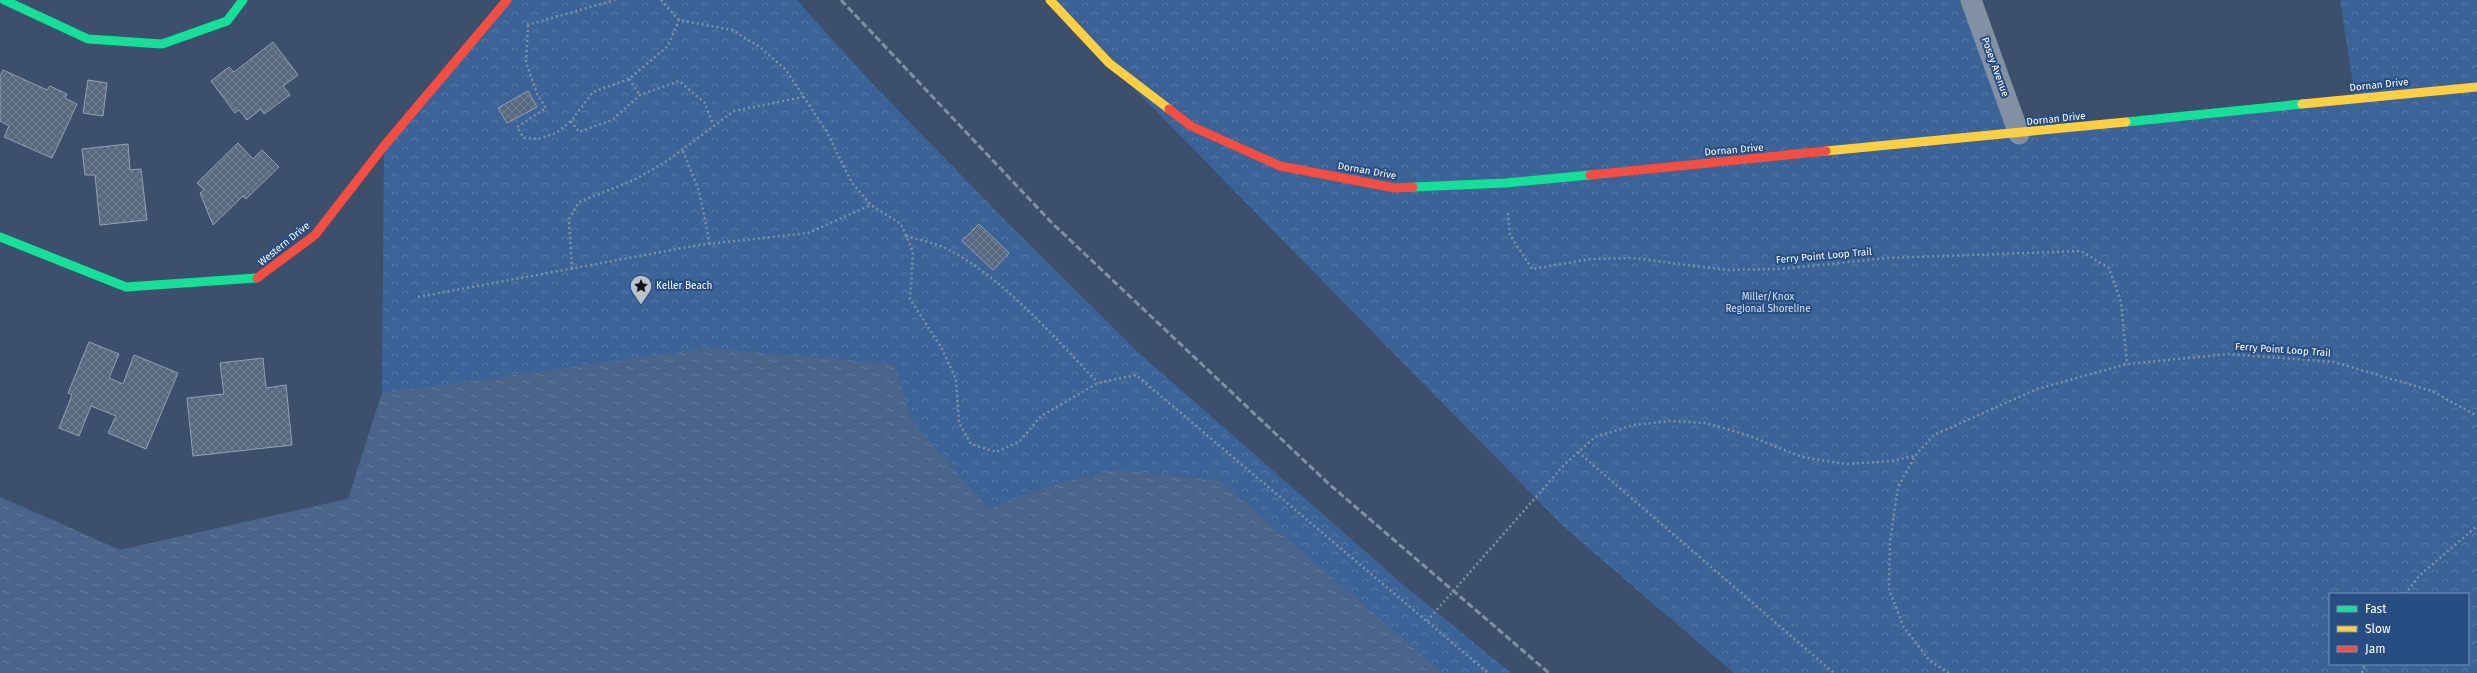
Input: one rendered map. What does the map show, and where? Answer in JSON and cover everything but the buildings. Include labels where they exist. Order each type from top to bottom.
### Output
[{"type":"street","points":[[4,0],[88,38],[162,44],[226,21],[243,0]]},
{"type":"street","name":"Western Drive","points":[[0,237],[126,287],[259,278],[315,234],[384,146],[507,0]]},
{"type":"street","name":"Dornan Drive","points":[[1050,0],[1109,63],[1191,126],[1280,166],[1395,188],[1506,182],[2019,134],[2477,87]]},
{"type":"lane","name":"Posey Avenue","points":[[1971,0],[2019,134]]},
{"type":"path","points":[[490,20],[522,27],[615,0]]},
{"type":"path","points":[[661,0],[679,20],[732,30],[760,47],[786,70],[827,132],[852,183],[871,205],[901,224],[913,252],[910,299],[941,347],[956,379],[959,423],[971,444],[996,452],[1020,441],[1041,416],[1098,383],[1136,375],[1488,673]]},
{"type":"path","points":[[528,25],[526,62],[537,94],[546,108],[517,127],[524,138],[538,140],[556,133],[571,121],[593,92],[629,79],[668,46],[679,20]]},
{"type":"path","points":[[629,79],[640,95]]},
{"type":"path","points":[[571,121],[579,132],[612,120],[640,95],[679,81],[705,103],[713,125]]},
{"type":"path","points":[[572,269],[569,219],[579,202],[634,180],[683,151],[713,125],[734,112],[803,97]]},
{"type":"path","points":[[683,151],[699,191],[710,244]]},
{"type":"path","name":"Ferry Point Loop Trail","points":[[1506,182],[1510,235],[1532,269],[1591,259],[1633,258],[1727,270],[1782,269],[1887,258],[2081,250],[2109,268],[2121,302],[2127,364]]},
{"type":"path","points":[[418,298],[710,244],[808,233],[871,205]]},
{"type":"path","points":[[906,236],[947,249],[984,274],[1018,302],[1098,383]]},
{"type":"path","name":"Ferry Point Loop Trail","points":[[1949,673],[1930,660],[1903,626],[1889,589],[1890,541],[1898,487],[1914,456],[1934,435],[2037,389],[2127,364],[2229,354],[2334,362],[2432,391],[2477,416]]},
{"type":"path","points":[[1427,621],[1524,509],[1578,452],[1596,437],[1633,425],[1671,421],[1706,423],[1748,435],[1802,458],[1846,464],[1892,461],[1914,456]]},
{"type":"path","points":[[1578,452],[1834,673]]},
{"type":"path","points":[[2406,593],[2419,576],[2477,526]]},
{"type":"green space","points":[[507,0],[797,0],[866,77],[1005,220],[1138,352],[1400,582],[1511,673],[0,673],[0,497],[120,550],[348,499],[382,393],[384,146]]},
{"type":"green space","name":"Miller/Knox Regional Shoreline","points":[[1050,0],[1971,0],[2020,134],[2355,98],[2340,0],[2477,0],[2477,673],[1734,673],[1563,526],[1109,63]]},
{"type":"water","points":[[709,348],[894,364],[912,422],[989,509],[1045,487],[1115,470],[1219,480],[1443,673],[0,673],[0,497],[120,550],[348,499],[382,393]]},
{"type":"railway","points":[[841,0],[1052,223],[1330,485],[1549,673]]},
{"type":"traffic: fast","points":[[4,0],[88,39],[162,44],[227,21],[243,0]]},
{"type":"traffic: fast","points":[[2126,122],[2302,104]]},
{"type":"traffic: fast","points":[[1413,187],[1506,183],[1590,175]]},
{"type":"traffic: fast","points":[[0,237],[126,287],[257,278]]},
{"type":"traffic: slow","points":[[1050,0],[1109,63],[1169,109]]},
{"type":"traffic: slow","points":[[2302,104],[2477,87]]},
{"type":"traffic: slow","points":[[1826,151],[2126,122]]},
{"type":"traffic: jam","points":[[257,278],[315,235],[384,146],[507,0]]},
{"type":"traffic: jam","points":[[1169,109],[1191,126],[1280,166],[1395,188],[1413,187]]},
{"type":"traffic: jam","points":[[1590,175],[1826,151]]},
{"type":"place","name":"Keller Beach","points":[[641,306]]}]
